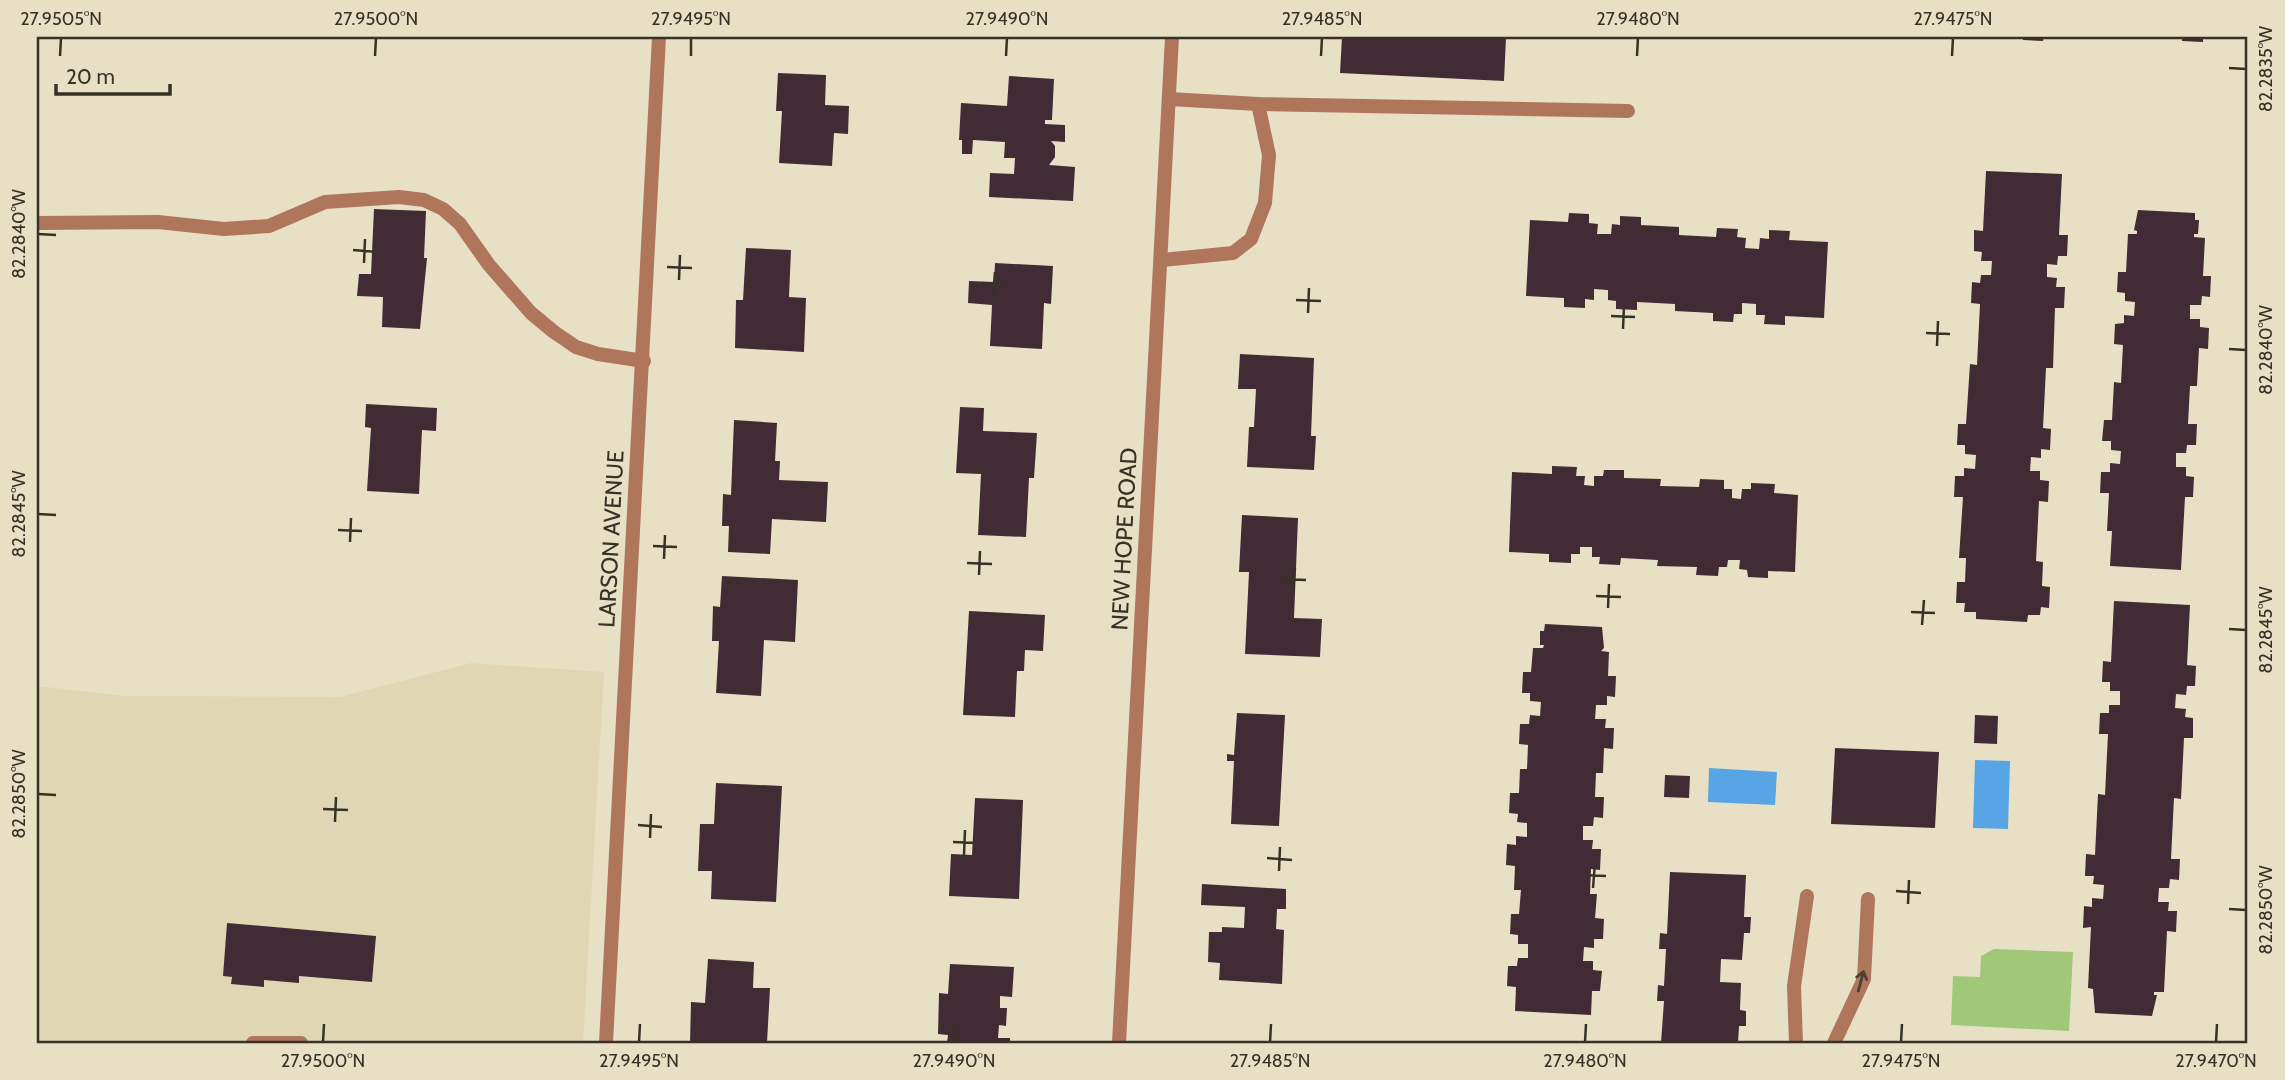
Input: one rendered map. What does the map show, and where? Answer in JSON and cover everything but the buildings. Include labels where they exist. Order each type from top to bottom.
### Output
[{"type":"street","name":"LARSON AVENUE","points":[[606,1043],[659,37]]},
{"type":"street","name":"NEW HOPE ROAD","points":[[1119,1043],[1163,260],[1172,37]]},
{"type":"street","points":[[1169,99],[1258,104],[1628,111]]},
{"type":"street","points":[[1163,260],[1233,253],[1251,239],[1265,203],[1269,155],[1258,104]]},
{"type":"street","points":[[37,223],[158,222],[224,229],[269,226],[325,202],[399,197],[424,200],[443,209],[460,225],[489,265],[531,313],[554,332],[576,346],[598,354],[644,361]]},
{"type":"street","points":[[1796,1043],[1794,986],[1807,896]]},
{"type":"street","points":[[1834,1043],[1864,979],[1868,899]]},
{"type":"street","points":[[253,1043],[301,1043]]},
{"type":"shaded area","points":[[471,663],[604,672],[583,1043],[37,1043],[37,686],[126,696],[340,697]]},
{"type":"green space","points":[[1994,949],[2073,952],[2069,1031],[1951,1025],[1953,976],[1980,977],[1981,956]]},
{"type":"water","points":[[1975,760],[2010,761],[2008,829],[1973,828]]},
{"type":"water","points":[[1709,768],[1777,772],[1775,805],[1708,802]]}]
